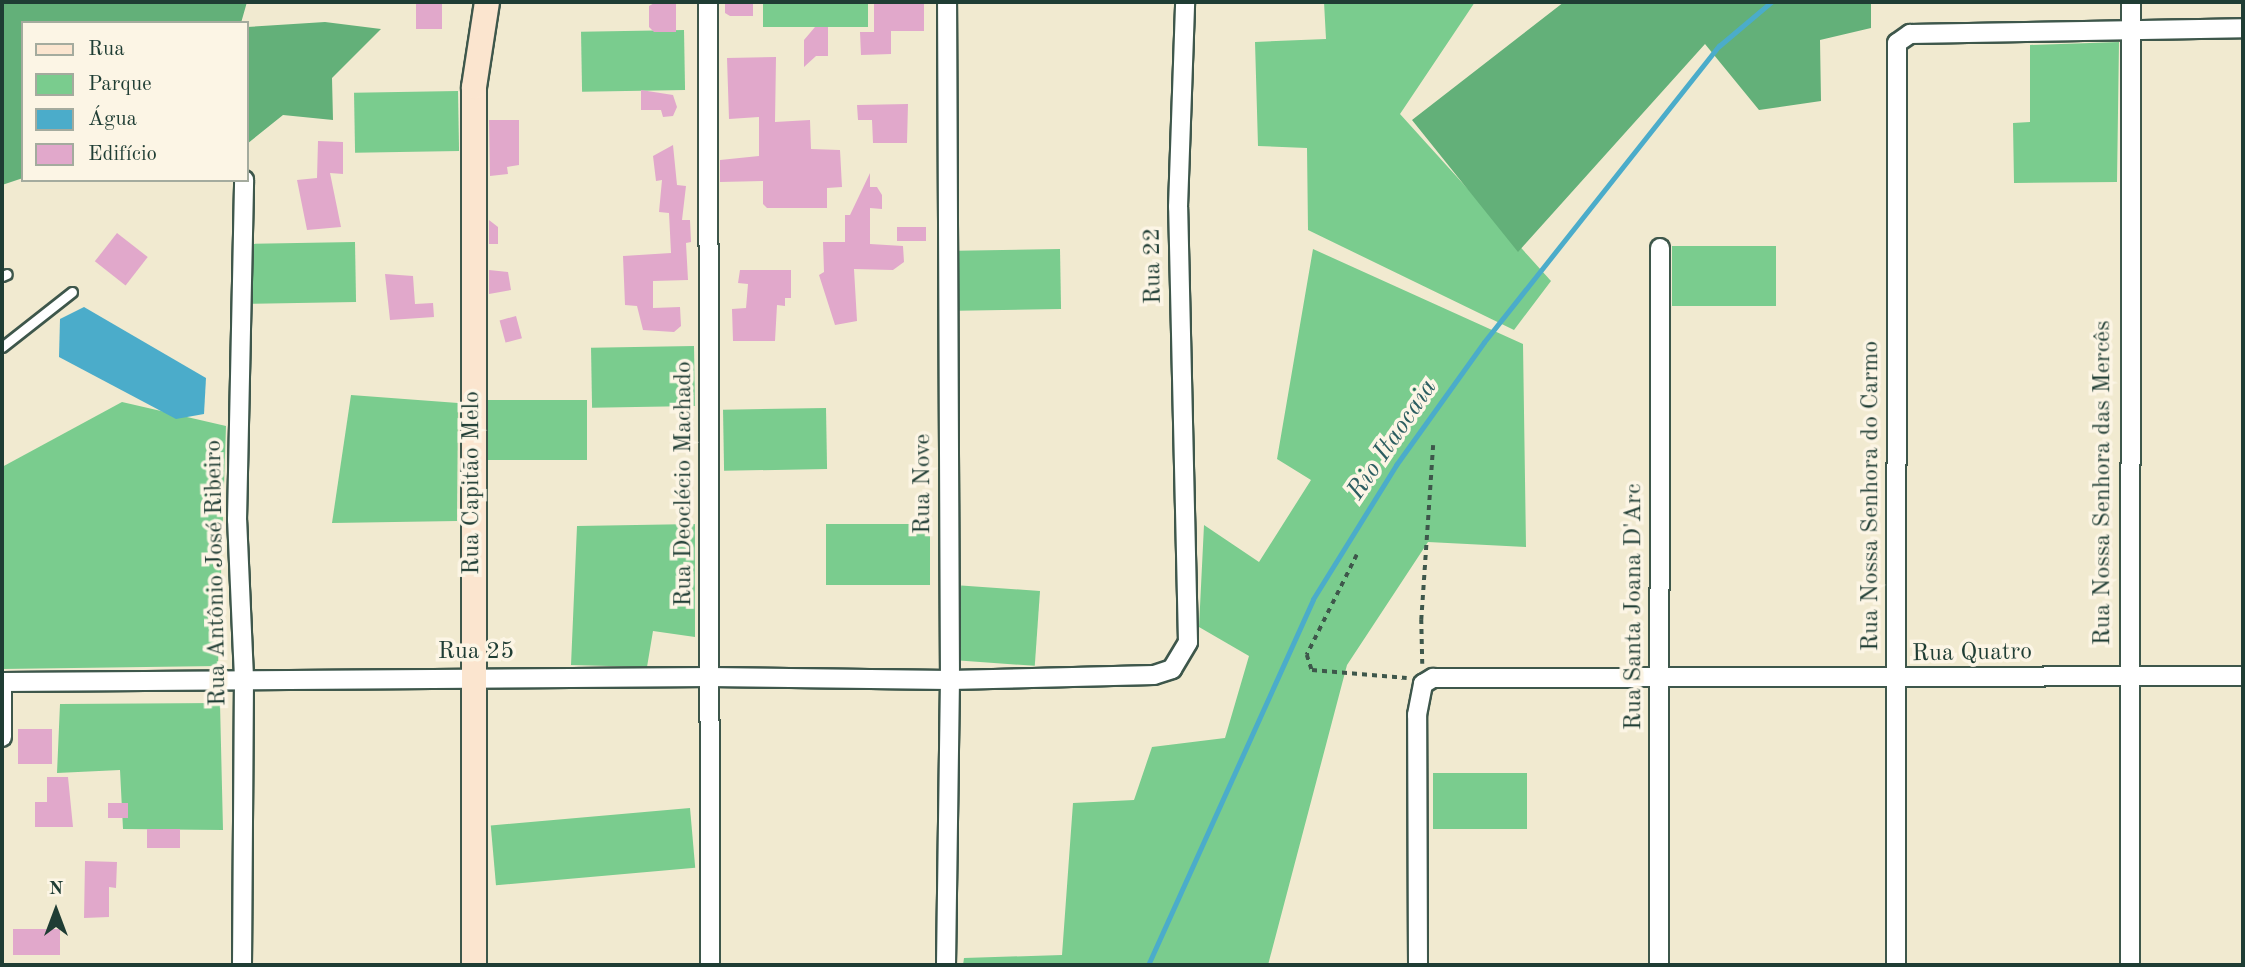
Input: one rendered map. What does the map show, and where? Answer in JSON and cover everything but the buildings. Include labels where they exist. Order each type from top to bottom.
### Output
[{"type":"main road","name":"Rua Capitão Melo","points":[[474,965],[474,87],[487,2]]},
{"type":"street","name":"Rua Deoclécio Machado","points":[[708,2],[710,965]]},
{"type":"street","name":"Rua Nove","points":[[946,965],[950,680],[947,2]]},
{"type":"street","name":"Rua 22","points":[[950,680],[1154,675],[1172,669],[1188,642],[1178,207],[1185,2]]},
{"type":"street","name":"Rua Nossa Senhora das Mercês","points":[[2130,965],[2128,675],[2131,2]]},
{"type":"street","points":[[2131,30],[2243,28]]},
{"type":"street","name":"Rua Nossa Senhora do Carmo","points":[[1896,965],[1896,52],[1902,37],[1910,34],[2131,30]]},
{"type":"street","name":"Rua Antônio José Ribeiro","points":[[242,965],[244,678],[237,520],[244,182]]},
{"type":"street","name":"Rua Santa Joana D'Arc","points":[[1659,965],[1660,248]]},
{"type":"street","name":"Rua Quatro","points":[[1423,681],[1449,676],[1896,680],[2128,675],[2243,676]]},
{"type":"street","name":"Rua 25","points":[[2,682],[244,678],[710,677],[950,680]]},
{"type":"street","points":[[1418,965],[1417,715],[1423,681]]},
{"type":"street","points":[[2,682],[2,737]]},
{"type":"lane","points":[[2,347],[72,292]]},
{"type":"path","points":[[1357,555],[1307,655],[1312,670],[1423,681],[1420,620],[1433,445]]},
{"type":"green space","points":[[2,2],[247,2],[242,21],[21,21],[21,179],[2,185]]},
{"type":"green space","points":[[763,2],[868,2],[868,27],[763,27]]},
{"type":"green space","points":[[1324,2],[1475,2],[1400,114],[1551,281],[1514,330],[1308,230],[1307,148],[1258,146],[1255,42],[1326,39]]},
{"type":"green space","points":[[1564,2],[1871,2],[1871,28],[1820,40],[1821,101],[1759,110],[1705,44],[1518,252],[1412,120]]},
{"type":"green space","points":[[325,22],[381,29],[332,78],[333,120],[283,115],[248,143],[248,27]]},
{"type":"green space","points":[[684,30],[685,90],[582,92],[581,32]]},
{"type":"green space","points":[[2119,42],[2117,182],[2014,183],[2013,123],[2030,122],[2030,45]]},
{"type":"green space","points":[[458,91],[459,151],[355,153],[354,93]]},
{"type":"green space","points":[[355,242],[356,302],[252,304],[251,244]]},
{"type":"green space","points":[[1672,246],[1776,246],[1776,306],[1672,306]]},
{"type":"green space","points":[[1060,249],[1061,309],[958,311],[957,251]]},
{"type":"green space","points":[[1313,249],[1523,344],[1526,547],[1428,542],[1347,665],[1268,965],[963,965],[964,958],[1062,955],[1073,803],[1134,800],[1152,747],[1225,738],[1249,656],[1199,627],[1204,525],[1259,562],[1311,480],[1277,459]]},
{"type":"green space","points":[[694,346],[695,406],[592,408],[591,348]]},
{"type":"green space","points":[[351,395],[458,403],[457,521],[332,523]]},
{"type":"green space","points":[[483,400],[587,400],[587,460],[483,460]]},
{"type":"green space","points":[[122,402],[226,426],[218,666],[2,669],[2,467]]},
{"type":"green space","points":[[826,408],[827,469],[724,471],[723,410]]},
{"type":"green space","points":[[695,524],[695,637],[653,631],[647,667],[571,665],[577,526]]},
{"type":"green space","points":[[826,524],[930,524],[930,585],[826,585]]},
{"type":"green space","points":[[961,585],[1040,591],[1035,666],[956,660]]},
{"type":"green space","points":[[220,703],[223,830],[123,829],[120,770],[57,773],[60,704]]},
{"type":"green space","points":[[1433,773],[1527,773],[1527,829],[1433,829]]},
{"type":"green space","points":[[690,808],[695,868],[496,885],[491,825]]},
{"type":"water","points":[[84,307],[206,378],[204,414],[176,419],[59,357],[60,319]]},
{"type":"waterway","name":"Rio Itaocaia","points":[[1148,965],[1313,599],[1396,465],[1484,342],[1719,46],[1771,2]]}]
